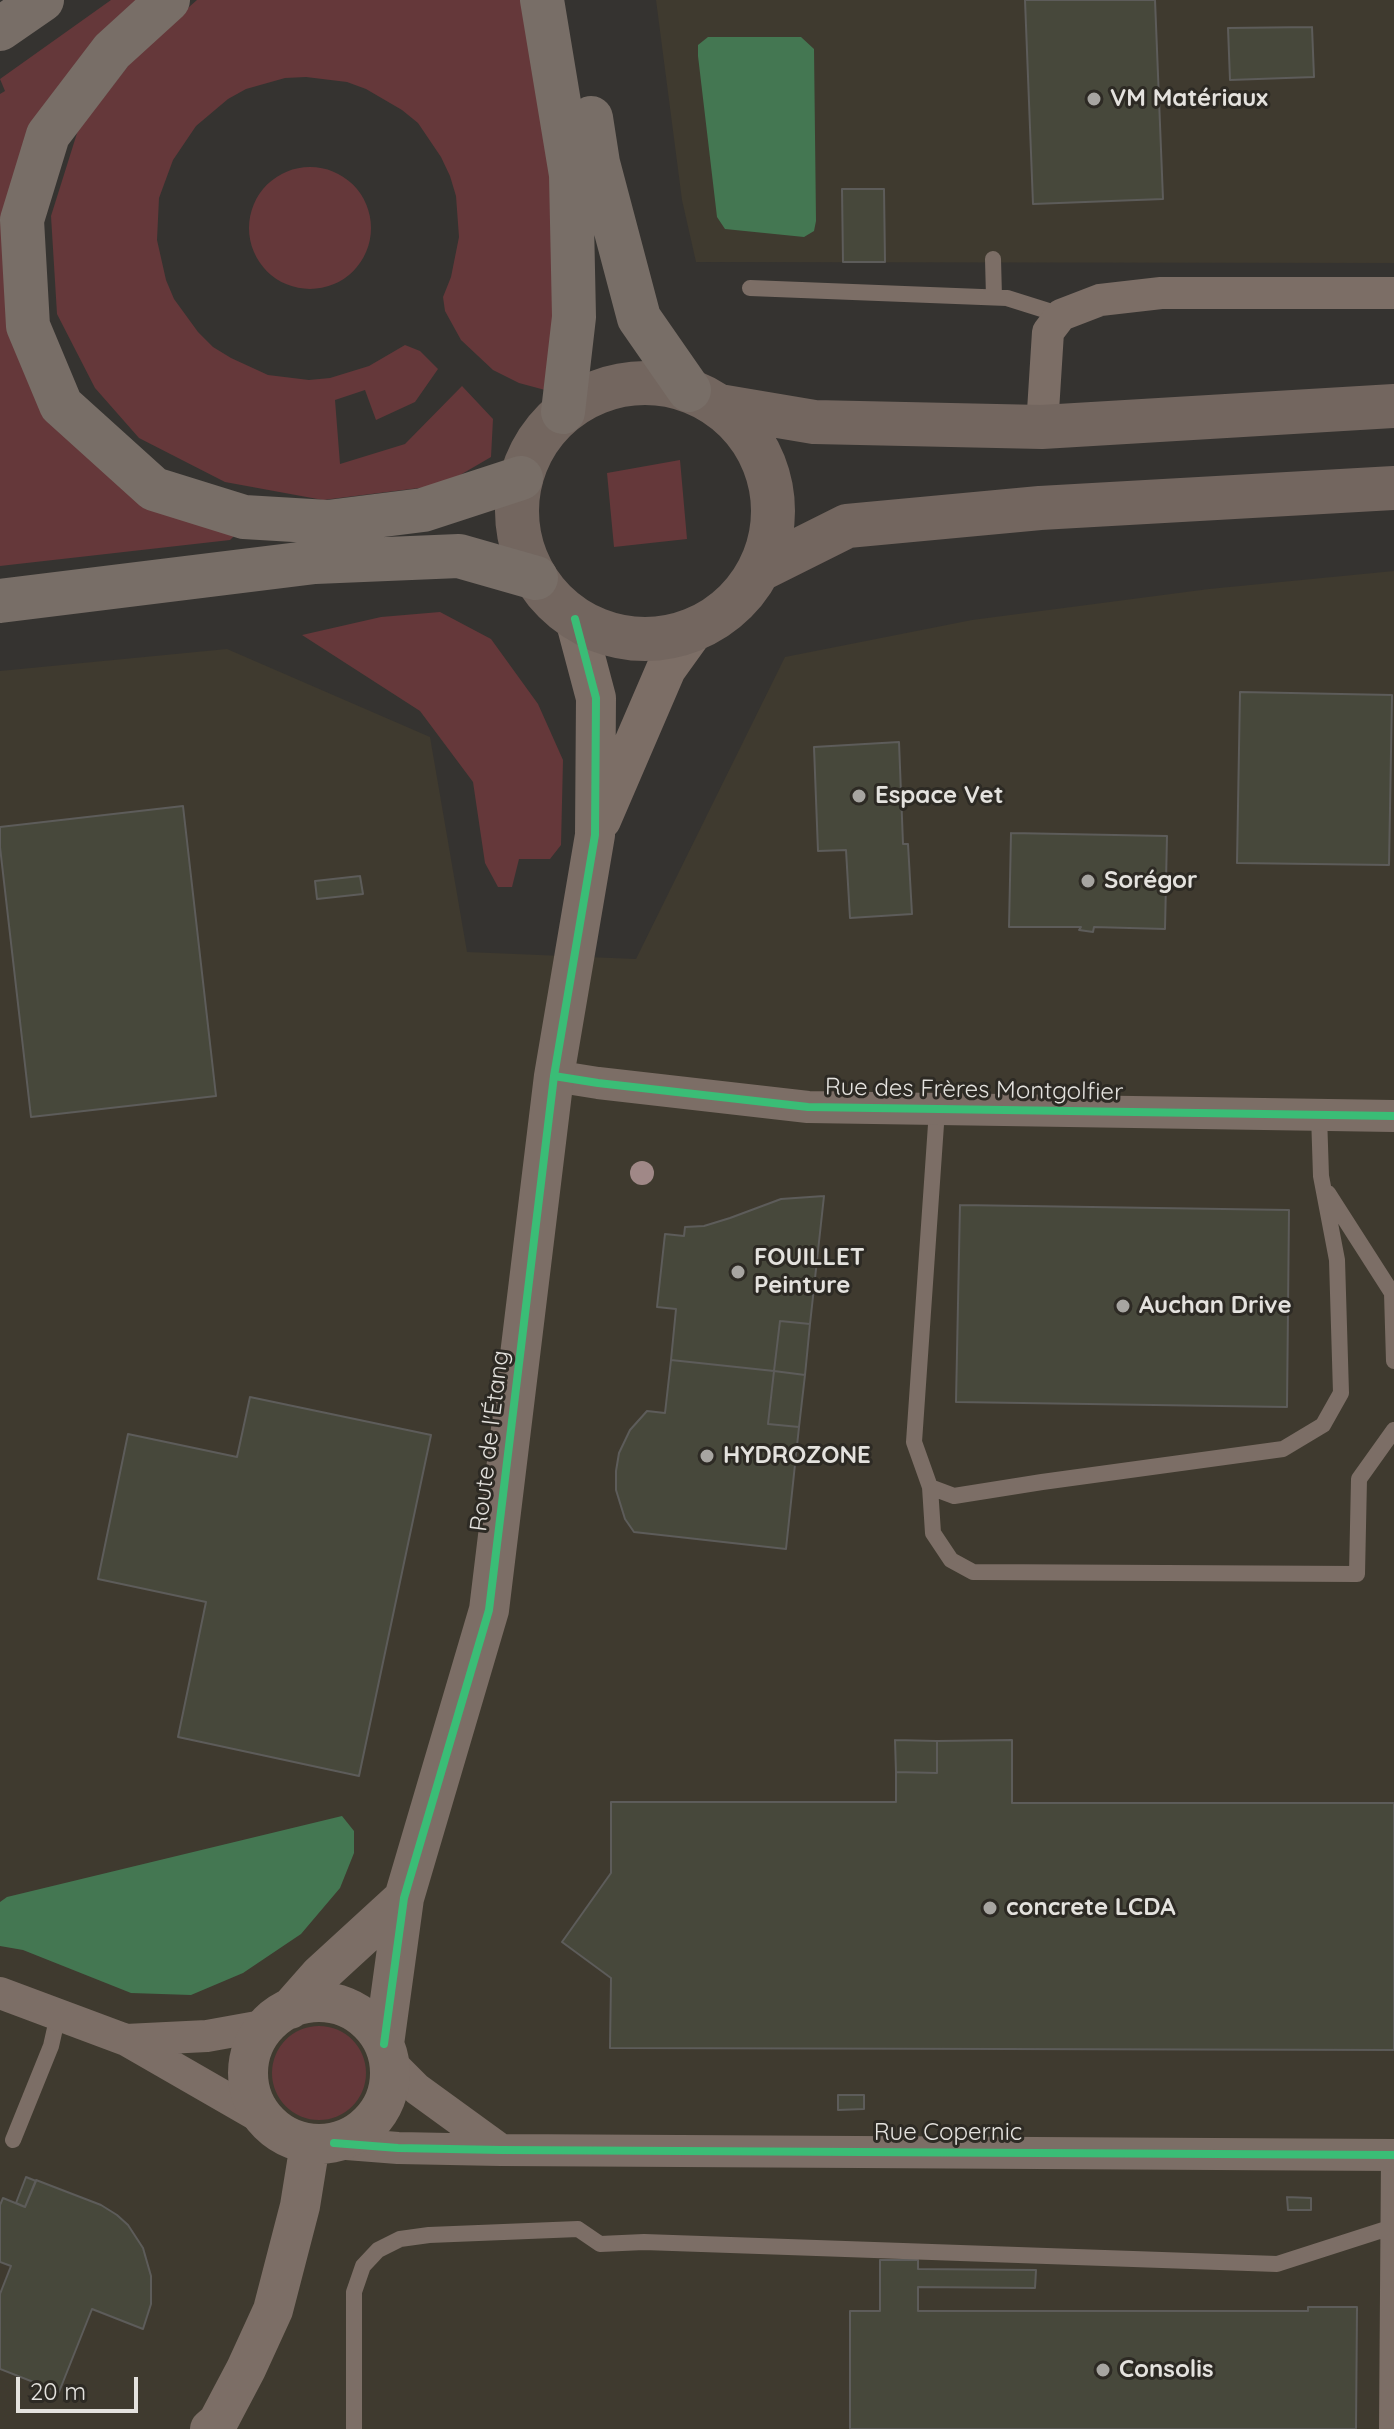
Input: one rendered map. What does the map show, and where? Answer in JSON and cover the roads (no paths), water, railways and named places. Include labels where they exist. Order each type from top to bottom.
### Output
[{"type":"highway","points":[[0,29],[42,0]]},
{"type":"highway","points":[[168,0],[112,51],[48,135],[22,220],[28,326],[61,405],[154,489],[244,517],[328,522],[423,510],[521,478]]},
{"type":"highway","points":[[542,0],[571,175],[574,317],[563,412]]},
{"type":"highway","points":[[572,0],[598,163],[639,318],[704,398]]},
{"type":"highway","points":[[0,601],[315,562],[459,556],[536,578]]},
{"type":"main road","points":[[704,398],[746,431],[770,480],[773,517],[767,553],[759,570],[725,611],[694,630],[669,637],[642,639],[607,633],[575,619],[560,607],[528,563],[519,530],[517,504],[521,478],[537,441],[563,412],[591,394],[623,384],[657,382],[704,398],[814,422],[1042,427],[1394,406]]},
{"type":"main road","points":[[759,570],[847,526],[1040,508],[1394,488]]},
{"type":"street","points":[[1042,427],[1048,332],[1061,315],[1100,300],[1161,293],[1394,293]]},
{"type":"street","points":[[575,619],[596,698],[595,835]]},
{"type":"street","points":[[595,835],[666,669],[694,630]]},
{"type":"street","name":"Route de l'Étang","points":[[387,2053],[404,1898],[489,1610],[554,1076],[595,835]]},
{"type":"street","name":"Rue des Frères Montgolfier","points":[[554,1076],[808,1107],[1394,1116]]},
{"type":"street","points":[[265,2120],[251,2092],[249,2072],[252,2051],[279,2017],[320,1975],[404,1898]]},
{"type":"street","points":[[0,1993],[126,2040],[265,2120],[281,2133],[322,2143],[361,2131],[381,2109],[390,2081],[387,2053]]},
{"type":"street","points":[[126,2040],[207,2036],[279,2017],[316,2002],[342,2007],[366,2019],[387,2053],[417,2089],[501,2150]]},
{"type":"street","points":[[210,2429],[218,2422],[273,2310],[300,2206],[322,2143]]},
{"type":"street","name":"Rue Copernic","points":[[322,2143],[501,2150],[1391,2155]]},
{"type":"lane","points":[[993,259],[994,297]]},
{"type":"lane","points":[[750,288],[1007,298],[1061,315]]},
{"type":"lane","points":[[937,1110],[914,1442],[930,1487],[933,1533],[951,1560],[973,1572],[1357,1574],[1359,1479],[1394,1430]]},
{"type":"lane","points":[[930,1487],[954,1496],[1283,1449],[1323,1425],[1341,1393],[1337,1260],[1324,1187],[1319,1115]]},
{"type":"lane","points":[[1324,1187],[1392,1293],[1394,1361]]},
{"type":"lane","points":[[13,2140],[51,2046],[58,2015]]},
{"type":"lane","points":[[1387,2429],[1391,2155]]},
{"type":"lane","points":[[354,2429],[354,2292],[363,2266],[378,2250],[400,2239],[578,2229],[600,2244],[644,2242],[1277,2264],[1389,2228]]},
{"type":"place","name":"VM Matériaux","points":[[1094,99]]},
{"type":"place","name":"Espace Vet","points":[[859,796]]},
{"type":"place","name":"Sorégor","points":[[1088,881]]},
{"type":"place","name":"FOUILLET Peinture","points":[[738,1272]]},
{"type":"place","name":"Auchan Drive","points":[[1123,1306]]},
{"type":"place","name":"HYDROZONE","points":[[707,1456]]},
{"type":"place","name":"concrete LCDA","points":[[990,1908]]},
{"type":"place","name":"Consolis","points":[[1103,2370]]}]
